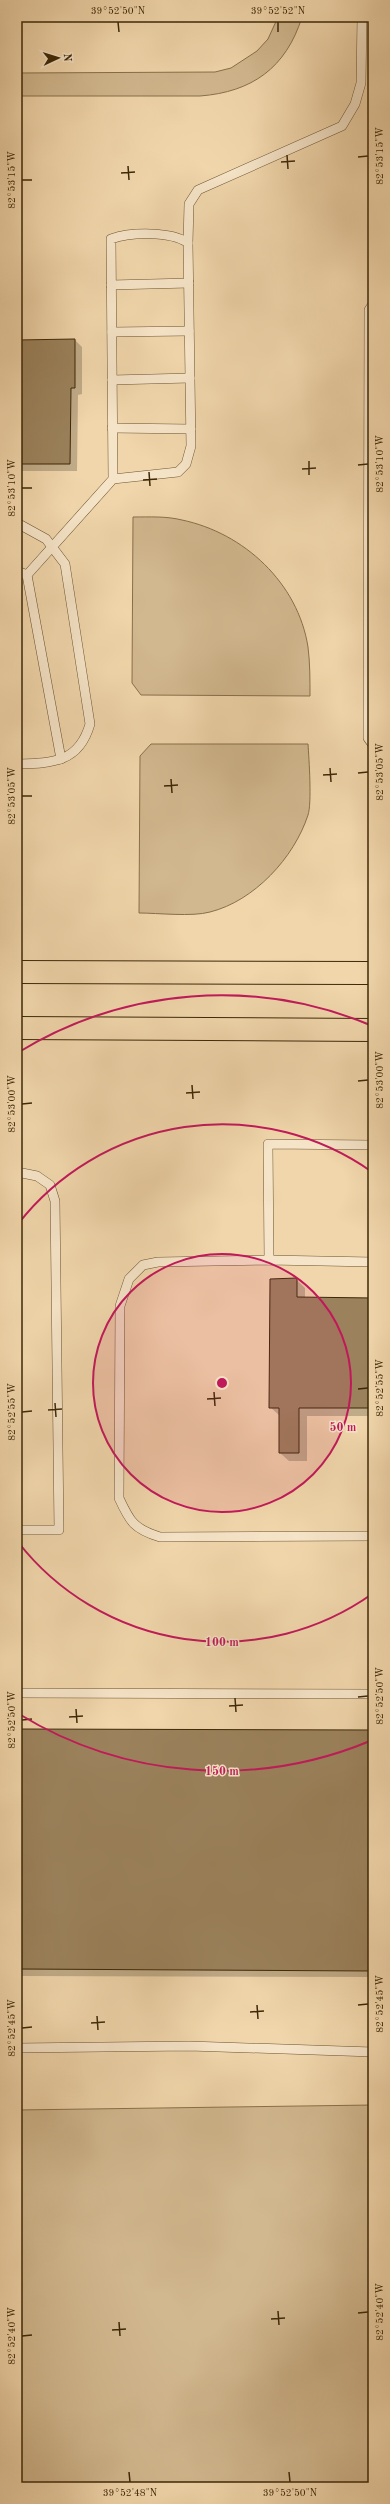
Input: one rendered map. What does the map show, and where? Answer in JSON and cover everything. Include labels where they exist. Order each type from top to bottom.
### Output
[{"type":"main road","points":[[17,972],[373,973]]},
{"type":"main road","points":[[17,1028],[373,1030]]},
{"type":"lane","points":[[27,575],[113,479],[178,472],[186,464],[191,446],[188,243],[190,204],[198,190],[342,126],[355,104],[361,83],[362,17]]},
{"type":"lane","points":[[113,479],[111,239],[123,235],[173,235],[188,243]]},
{"type":"lane","points":[[111,285],[189,283]]},
{"type":"lane","points":[[373,304],[369,310],[368,730],[368,738],[373,745]]},
{"type":"lane","points":[[112,332],[189,331]]},
{"type":"lane","points":[[112,380],[190,378]]},
{"type":"lane","points":[[112,428],[190,429]]},
{"type":"lane","points":[[17,523],[39,533],[53,547],[65,564],[90,724],[81,745],[73,753],[61,759],[45,763],[17,764]]},
{"type":"lane","points":[[17,571],[27,575]]},
{"type":"lane","points":[[27,575],[61,759]]},
{"type":"lane","points":[[269,1260],[268,1144],[373,1145]]},
{"type":"lane","points":[[17,1172],[37,1176],[50,1185],[54,1201],[59,1530],[17,1530]]},
{"type":"lane","points":[[373,1262],[269,1260],[158,1262],[143,1265],[129,1279],[120,1306],[119,1498],[129,1519],[140,1530],[160,1537],[373,1536]]},
{"type":"lane","points":[[17,1693],[373,1694]]},
{"type":"lane","points":[[17,2048],[189,2046],[373,2052]]},
{"type":"shaded area","points":[[278,17],[302,17],[287,50],[264,74],[251,83],[236,89],[219,94],[200,96],[17,96],[17,73],[215,72],[231,68],[257,51],[268,39]]},
{"type":"shaded area","points":[[133,517],[170,518],[205,527],[226,536],[246,549],[264,564],[280,582],[293,602],[302,624],[309,653],[310,696],[141,695],[132,683]]},
{"type":"shaded area","points":[[151,744],[308,744],[310,801],[308,815],[302,831],[293,847],[270,876],[257,888],[242,898],[210,912],[185,915],[139,913],[140,756]]},
{"type":"shaded area","points":[[373,2105],[373,2487],[17,2487],[17,2110]]},
{"type":"building","points":[[75,339],[75,388],[71,388],[70,464],[17,464],[17,340]]},
{"type":"building","points":[[297,1278],[297,1297],[373,1298],[373,1408],[299,1408],[299,1453],[279,1453],[279,1408],[269,1408],[270,1279]]},
{"type":"building","points":[[17,1729],[373,1730],[373,1971],[17,1969]]}]
